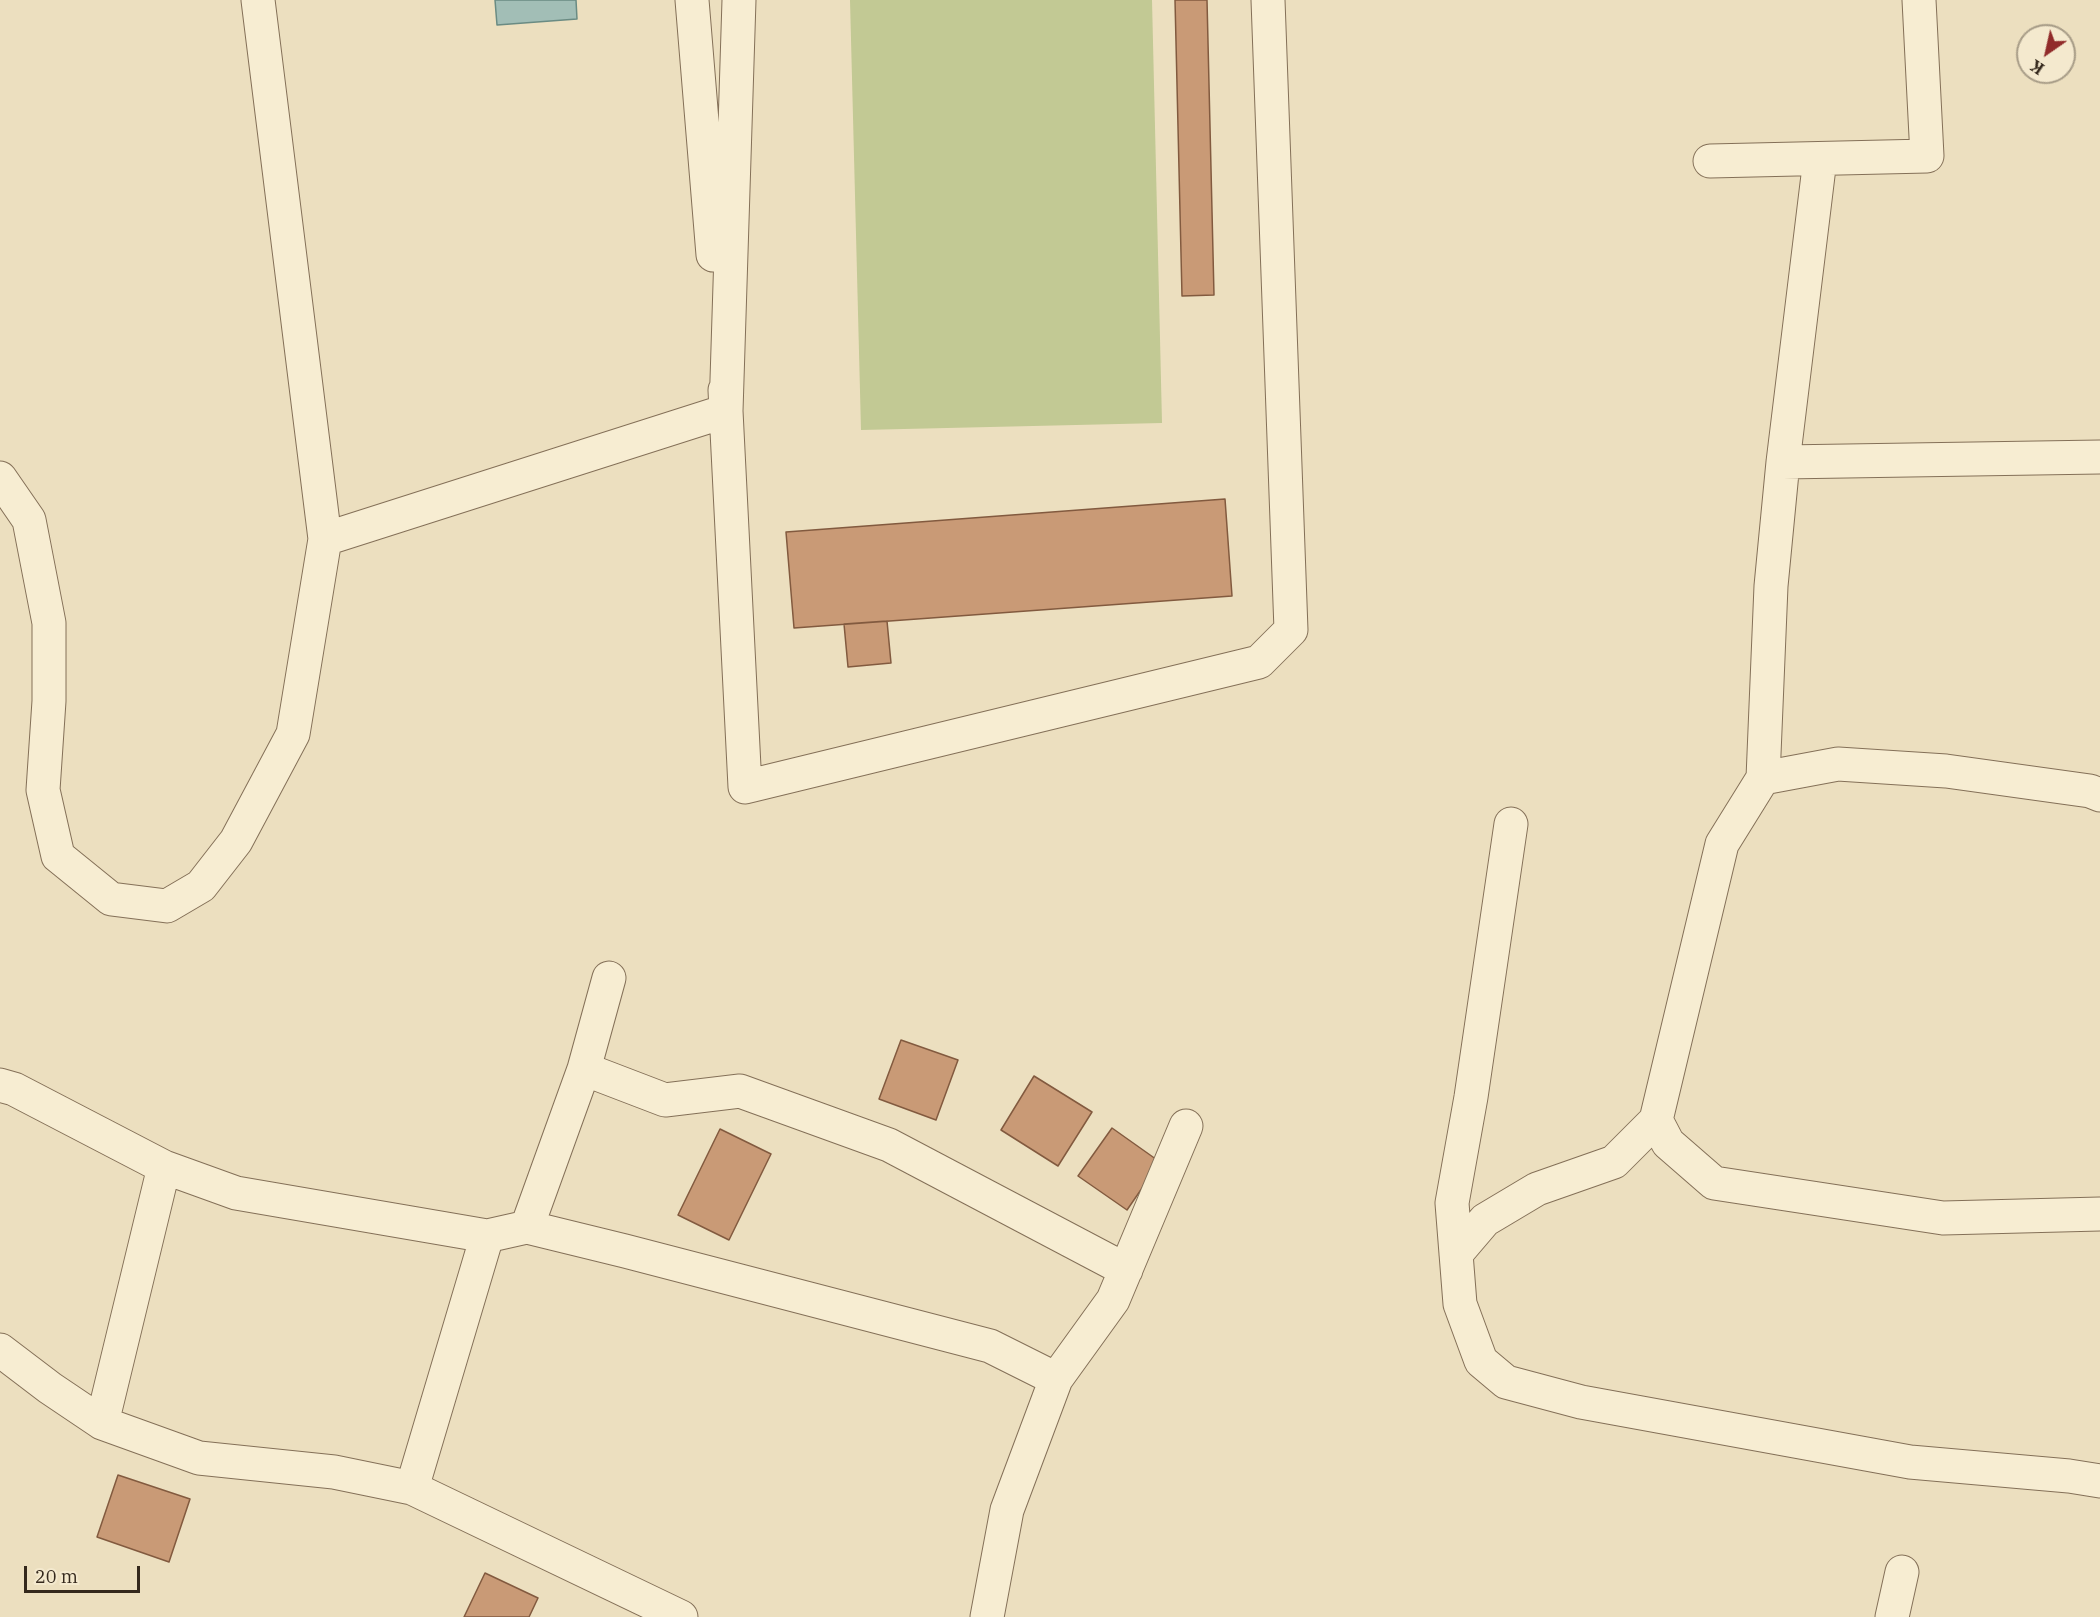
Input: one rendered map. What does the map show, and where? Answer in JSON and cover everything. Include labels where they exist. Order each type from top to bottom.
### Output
[{"type":"street","points":[[0,478],[29,520],[49,623],[50,701],[43,790],[58,856],[111,899],[167,906],[201,886],[236,841],[293,734],[325,538],[258,0]]},
{"type":"street","points":[[692,0],[726,411],[745,788],[1259,662],[1291,630],[1268,0]]},
{"type":"street","points":[[726,411],[739,0]]},
{"type":"street","points":[[1710,161],[1927,156],[1919,0]]},
{"type":"street","points":[[1456,1254],[1485,1220],[1537,1189],[1614,1162],[1656,1120],[1722,844],[1763,778],[1771,586],[1783,462],[1820,159]]},
{"type":"street","points":[[325,538],[726,411]]},
{"type":"street","points":[[1783,462],[2100,457]]},
{"type":"street","points":[[1763,778],[1838,764],[1946,771],[2090,791],[2100,795]]},
{"type":"street","points":[[1511,824],[1471,1097],[1452,1203],[1460,1304],[1481,1361],[1506,1382],[1581,1402],[1910,1462],[2069,1476],[2100,1481]]},
{"type":"street","points":[[527,1227],[584,1070],[609,978]]},
{"type":"street","points":[[584,1070],[665,1100],[740,1091],[889,1145],[1126,1270]]},
{"type":"street","points":[[0,1085],[14,1089],[164,1167],[236,1193],[487,1236],[527,1227],[990,1346],[1056,1379]]},
{"type":"street","points":[[1656,1120],[1668,1143],[1714,1183],[1942,1218],[2100,1214]]},
{"type":"street","points":[[987,1617],[1007,1510],[1056,1379],[1113,1300],[1186,1126]]},
{"type":"street","points":[[102,1423],[164,1167]]},
{"type":"street","points":[[412,1488],[487,1236]]},
{"type":"street","points":[[0,1350],[50,1388],[102,1423],[199,1458],[334,1472],[412,1488],[681,1617]]},
{"type":"street","points":[[1892,1617],[1902,1572]]},
{"type":"green space","points":[[850,0],[1152,0],[1162,423],[861,430]]},
{"type":"water","points":[[495,0],[576,0],[577,19],[497,25]]},
{"type":"building","points":[[1175,0],[1207,0],[1214,295],[1182,296]]},
{"type":"building","points":[[1225,499],[1232,596],[794,628],[786,532]]},
{"type":"building","points":[[887,621],[891,663],[848,667],[844,624]]},
{"type":"building","points":[[901,1040],[958,1060],[936,1120],[879,1099]]},
{"type":"building","points":[[1034,1076],[1092,1112],[1058,1166],[1001,1130]]},
{"type":"building","points":[[1112,1128],[1160,1162],[1127,1210],[1078,1176]]},
{"type":"building","points":[[720,1129],[771,1154],[729,1240],[678,1215]]},
{"type":"building","points":[[118,1475],[190,1499],[169,1562],[97,1537]]},
{"type":"building","points":[[485,1573],[538,1598],[529,1617],[464,1617]]}]
